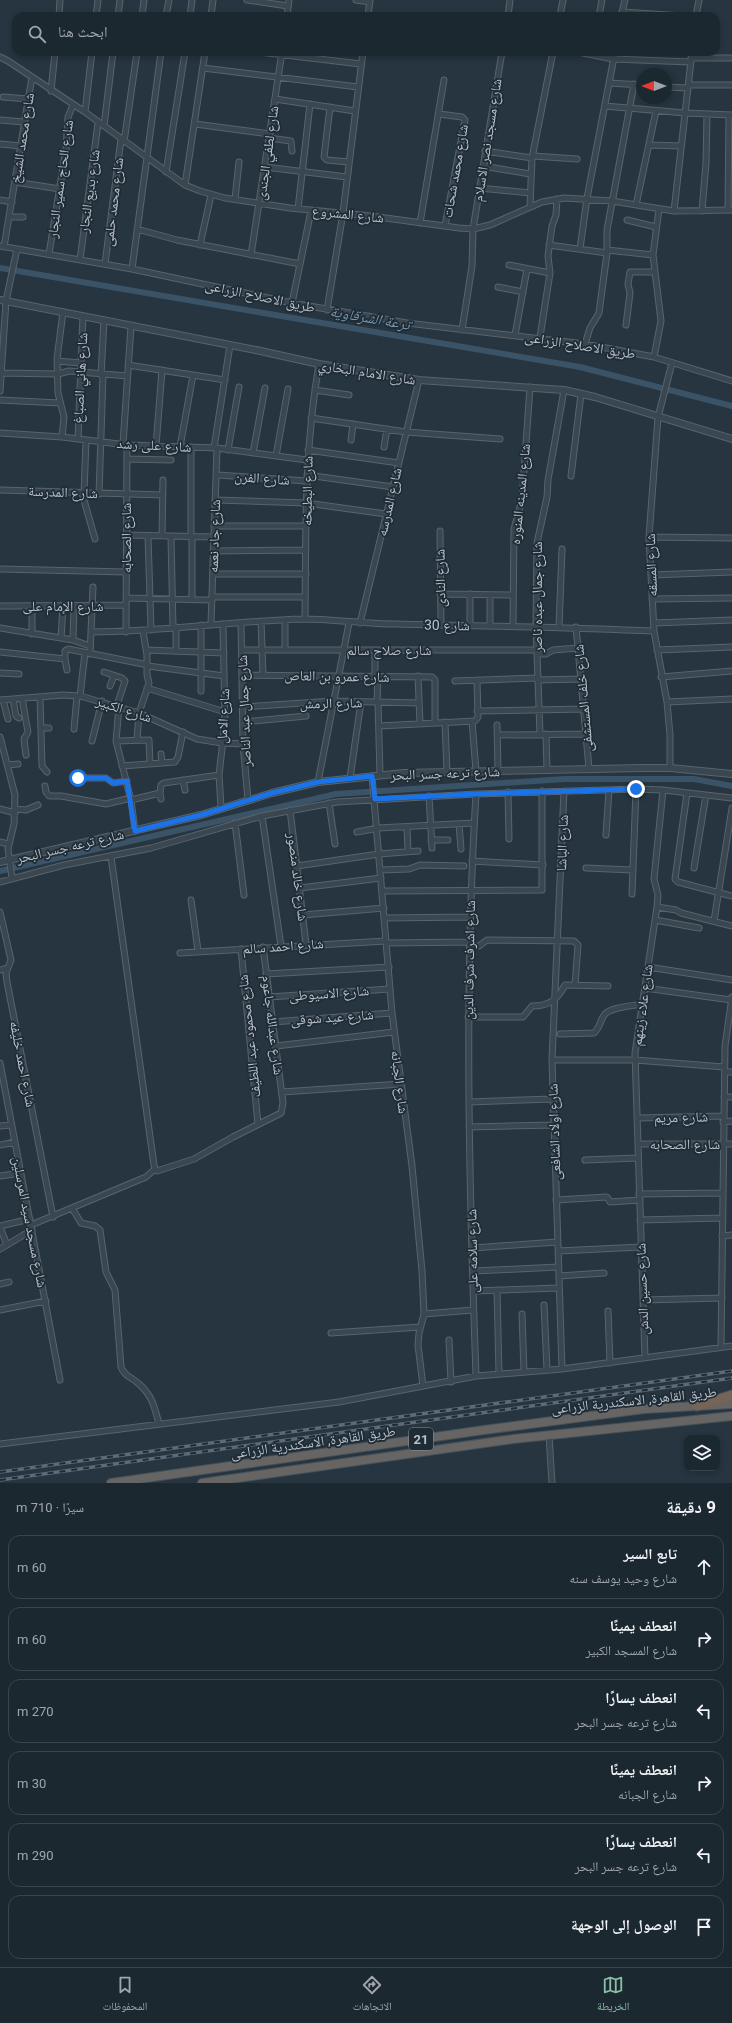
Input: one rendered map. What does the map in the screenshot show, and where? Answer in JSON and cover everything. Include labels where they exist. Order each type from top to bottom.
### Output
[{"type":"highway","points":[[697,1406],[732,1395]]},
{"type":"highway","name":"طريق القاهرة, الاسكندرية الزراعى","points":[[111,1483],[484,1430],[644,1409],[732,1404]]},
{"type":"highway","name":"طريق القاهرة, الاسكندرية الزراعى","points":[[202,1483],[549,1435],[732,1416]]},
{"type":"street","points":[[59,12],[60,0]]},
{"type":"street","points":[[96,12],[98,0]]},
{"type":"street","points":[[118,12],[120,0]]},
{"type":"street","points":[[142,12],[144,0]]},
{"type":"street","points":[[166,12],[168,0]]},
{"type":"street","points":[[190,12],[192,0]]},
{"type":"street","points":[[212,12],[213,0]]},
{"type":"street","points":[[247,0],[288,6]]},
{"type":"street","points":[[287,12],[289,0]]},
{"type":"street","points":[[356,0],[370,1],[369,12]]},
{"type":"street","points":[[508,12],[510,0]]},
{"type":"street","points":[[561,12],[563,0]]},
{"type":"street","points":[[600,12],[602,0]]},
{"type":"street","points":[[622,12],[625,0]]},
{"type":"street","points":[[697,12],[699,0]]},
{"type":"street","points":[[51,91],[55,56]]},
{"type":"street","points":[[85,112],[92,56]]},
{"type":"street","points":[[104,126],[113,56]]},
{"type":"street","name":"شارع محمد حلمى","points":[[105,264],[136,56]]},
{"type":"street","points":[[132,269],[161,56]]},
{"type":"street","points":[[166,172],[184,56]]},
{"type":"street","points":[[185,185],[205,56]]},
{"type":"street","name":"شارع لطفي الجندى","points":[[251,255],[282,56]]},
{"type":"street","points":[[304,56],[361,64]]},
{"type":"street","points":[[327,310],[343,213],[362,56]]},
{"type":"street","name":"شارع مسجد نصر الاسلام","points":[[462,330],[472,266],[473,229],[501,56]]},
{"type":"street","points":[[530,207],[530,174],[532,157],[552,56]]},
{"type":"street","points":[[604,56],[614,59],[691,60],[732,58]]},
{"type":"street","points":[[580,249],[587,198],[614,56]]},
{"type":"street","points":[[674,211],[692,56]]},
{"type":"street","name":"شارع المشروع","points":[[0,57],[85,112],[98,123],[185,185],[211,195],[311,211],[343,213],[473,229],[490,225],[542,202],[557,199],[587,198],[612,200],[674,211],[730,210]]},
{"type":"street","points":[[203,68],[358,87]]},
{"type":"street","name":"شارع محمد الشيخ","points":[[2,246],[12,202],[32,77]]},
{"type":"street","points":[[420,223],[444,80]]},
{"type":"street","points":[[585,344],[590,328],[599,313],[607,252],[607,230],[634,84],[609,83]]},
{"type":"street","points":[[672,86],[732,85]]},
{"type":"street","points":[[3,97],[28,99]]},
{"type":"street","points":[[275,99],[355,111]]},
{"type":"street","points":[[298,209],[310,104]]},
{"type":"street","name":"شارع الحاج سمير النجار","points":[[49,254],[66,149],[68,117],[73,105]]},
{"type":"street","points":[[605,106],[685,114],[730,115],[730,210]]},
{"type":"street","points":[[330,107],[324,157],[327,160],[349,162]]},
{"type":"street","points":[[636,205],[656,111]]},
{"type":"street","name":"شارع محمد شحات","points":[[439,114],[462,117],[465,120],[445,226]]},
{"type":"street","points":[[702,211],[706,170],[707,114]]},
{"type":"street","points":[[0,120],[24,122]]},
{"type":"street","name":"شارع بديع النجار","points":[[80,260],[98,123]]},
{"type":"street","points":[[195,124],[291,141],[292,151]]},
{"type":"street","points":[[0,144],[21,146]]},
{"type":"street","points":[[649,145],[681,146]]},
{"type":"street","points":[[486,151],[532,157],[577,159]]},
{"type":"street","points":[[235,199],[239,162]]},
{"type":"street","points":[[483,166],[530,174]]},
{"type":"street","points":[[265,167],[347,178]]},
{"type":"street","points":[[15,182],[60,189]]},
{"type":"street","points":[[479,188],[530,194]]},
{"type":"street","points":[[200,245],[211,195]]},
{"type":"street","points":[[540,337],[550,273],[548,256],[549,245],[552,226],[556,215],[557,199]]},
{"type":"street","points":[[0,200],[12,202]]},
{"type":"street","points":[[654,357],[661,321],[653,255],[659,209]]},
{"type":"street","points":[[292,303],[311,211]]},
{"type":"street","points":[[9,217],[23,217]]},
{"type":"street","points":[[627,220],[656,227]]},
{"type":"street","points":[[137,229],[200,245],[300,264]]},
{"type":"street","points":[[549,245],[607,252],[653,255]]},
{"type":"street","name":"طريق الاصلاح الزراعى","points":[[2,246],[132,269],[327,310],[462,330],[540,337],[585,344],[654,357],[732,381]]},
{"type":"street","points":[[0,391],[3,301],[8,290],[17,249]]},
{"type":"street","points":[[509,265],[550,273]]},
{"type":"street","points":[[515,335],[527,269]]},
{"type":"street","points":[[626,326],[630,293],[628,284],[630,272],[654,272]]},
{"type":"street","points":[[498,287],[523,292]]},
{"type":"street","name":"شارع الامام البخاري","points":[[3,301],[230,345],[319,364],[418,380],[564,390],[732,439]]},
{"type":"street","points":[[62,437],[64,417],[60,403],[57,361],[63,312]]},
{"type":"street","name":"شارع هاني الصباغ","points":[[78,439],[83,316]]},
{"type":"street","points":[[99,494],[104,320]]},
{"type":"street","name":"شارع الصحابه","points":[[126,632],[127,459],[125,445],[131,326]]},
{"type":"street","name":"شارع جاد نعمه","points":[[211,624],[217,475],[215,448],[230,345]]},
{"type":"street","points":[[57,361],[81,363]]},
{"type":"street","name":"شارع المسقه","points":[[670,768],[670,735],[654,631],[649,537],[658,417],[672,363]]},
{"type":"street","name":"شارع البطيخه","points":[[305,619],[307,460],[310,418],[319,364]]},
{"type":"street","points":[[128,365],[225,380]]},
{"type":"street","points":[[156,446],[162,370]]},
{"type":"street","points":[[1,373],[58,374],[69,371],[128,376]]},
{"type":"street","points":[[180,447],[193,375]]},
{"type":"street","name":"شارع المدرسه","points":[[360,623],[418,380]]},
{"type":"street","points":[[228,450],[239,387]]},
{"type":"street","name":"شارع المدينه المنوره","points":[[513,626],[514,529],[522,500],[530,387]]},
{"type":"street","points":[[253,453],[265,388]]},
{"type":"street","points":[[276,456],[288,389]]},
{"type":"street","points":[[315,390],[349,395]]},
{"type":"street","name":"شارع جمال عبده ناصر","points":[[547,770],[539,710],[536,626],[537,534],[547,497],[548,480],[564,390]]},
{"type":"street","points":[[571,476],[580,394]]},
{"type":"street","points":[[0,400],[60,403]]},
{"type":"street","points":[[310,418],[387,428],[406,432],[500,439]]},
{"type":"street","points":[[351,440],[353,424]]},
{"type":"street","points":[[384,447],[387,428]]},
{"type":"street","name":"شارع على رشد","points":[[0,433],[62,437],[125,445],[215,448],[307,460]]},
{"type":"street","points":[[86,440],[83,493],[94,539]]},
{"type":"street","points":[[191,448],[192,599]]},
{"type":"street","points":[[308,450],[399,463]]},
{"type":"street","points":[[127,459],[171,460]]},
{"type":"street","name":"شارع الفرن","points":[[217,475],[307,478],[393,487]]},
{"type":"street","points":[[162,536],[163,480]]},
{"type":"street","name":"شارع المدرسة","points":[[0,490],[163,495]]},
{"type":"street","points":[[215,500],[306,503],[386,514]]},
{"type":"street","points":[[214,526],[306,526]]},
{"type":"street","name":"شارع النادى","points":[[440,531],[441,625]]},
{"type":"street","points":[[126,536],[214,537]]},
{"type":"street","points":[[148,536],[151,630]]},
{"type":"street","points":[[171,536],[176,651]]},
{"type":"street","points":[[649,537],[732,538]]},
{"type":"street","points":[[559,627],[562,549]]},
{"type":"street","points":[[214,551],[306,550]]},
{"type":"street","points":[[0,570],[126,572]]},
{"type":"street","points":[[651,575],[732,572]]},
{"type":"street","points":[[213,574],[306,574]]},
{"type":"street","points":[[74,729],[79,696],[90,646],[94,587]]},
{"type":"street","points":[[440,594],[514,595]]},
{"type":"street","points":[[470,594],[470,626]]},
{"type":"street","points":[[490,594],[490,626]]},
{"type":"street","points":[[126,598],[192,599],[305,597]]},
{"type":"street","points":[[652,600],[732,598]]},
{"type":"street","name":"شارع الإمام على","points":[[0,606],[126,605]]},
{"type":"street","points":[[32,606],[32,634]]},
{"type":"street","points":[[61,638],[63,606]]},
{"type":"street","points":[[73,640],[74,606]]},
{"type":"street","name":"شارع 30","points":[[241,623],[305,619],[348,623],[576,627],[654,631]]},
{"type":"street","points":[[285,620],[285,649]]},
{"type":"street","points":[[654,623],[732,620]]},
{"type":"street","points":[[261,621],[263,675]]},
{"type":"street","points":[[91,632],[143,631],[211,624],[241,623]]},
{"type":"street","name":"شارع جمال عبد الناصر","points":[[241,623],[243,744],[248,800]]},
{"type":"street","points":[[318,782],[348,623]]},
{"type":"street","name":"شارع الامل","points":[[221,807],[219,775],[222,744],[225,731],[223,624]]},
{"type":"street","points":[[201,625],[201,691]]},
{"type":"street","name":"شارع خلف المستشفى","points":[[576,627],[589,768]]},
{"type":"street","points":[[0,628],[73,640],[90,646]]},
{"type":"street","points":[[136,740],[139,713],[147,688],[147,650],[143,631]]},
{"type":"street","points":[[657,650],[732,647]]},
{"type":"street","name":"شارع صلاح سالم","points":[[242,650],[285,649],[537,652],[546,654],[553,650],[578,648]]},
{"type":"street","points":[[67,670],[65,651],[68,649],[148,665],[224,676]]},
{"type":"street","points":[[147,650],[224,653]]},
{"type":"street","points":[[375,650],[380,775]]},
{"type":"street","points":[[0,652],[65,659]]},
{"type":"street","points":[[662,677],[732,671]]},
{"type":"street","points":[[0,672],[19,674]]},
{"type":"street","points":[[104,672],[124,679],[126,684],[118,706],[116,741],[131,799],[135,831]]},
{"type":"street","name":"شارع عمرو بن العاص","points":[[242,675],[432,677],[435,680],[435,723]]},
{"type":"street","points":[[110,686],[114,676]]},
{"type":"street","points":[[418,676],[420,724]]},
{"type":"street","points":[[455,681],[581,679]]},
{"type":"street","points":[[379,726],[473,721],[477,718],[477,680]]},
{"type":"street","points":[[147,688],[225,712]]},
{"type":"street","name":"شارع الكبير","points":[[2,700],[79,696],[102,701],[139,713],[197,739],[222,744],[243,744]]},
{"type":"street","points":[[40,697],[42,766],[47,772]]},
{"type":"street","points":[[22,698],[28,732],[24,739],[26,755]]},
{"type":"street","points":[[13,699],[16,716],[19,718]]},
{"type":"street","points":[[666,702],[732,699]]},
{"type":"street","points":[[2,700],[8,719]]},
{"type":"street","points":[[92,742],[102,701]]},
{"type":"street","name":"شارع الرمش","points":[[243,707],[333,701],[419,703]]},
{"type":"street","points":[[350,778],[362,702]]},
{"type":"street","points":[[477,711],[584,710]]},
{"type":"street","points":[[243,722],[306,716]]},
{"type":"street","points":[[473,721],[476,771]]},
{"type":"street","points":[[445,722],[447,772]]},
{"type":"street","points":[[497,725],[498,770]]},
{"type":"street","points":[[40,728],[50,728]]},
{"type":"street","points":[[122,766],[172,762],[177,760],[183,732]]},
{"type":"street","points":[[498,735],[586,734]]},
{"type":"street","points":[[0,737],[15,789],[14,824],[8,844],[12,876]]},
{"type":"street","points":[[116,741],[150,741],[150,764]]},
{"type":"street","points":[[161,754],[162,763]]},
{"type":"street","points":[[8,765],[18,764]]},
{"type":"street","name":"شارع ترعه جسر البحر","points":[[0,862],[201,815],[221,807],[318,782],[350,778],[447,772],[589,768],[670,768],[732,774]]},
{"type":"street","points":[[161,799],[160,793],[163,784],[219,775]]},
{"type":"street","name":"شارع الجبانه","points":[[372,776],[378,828],[392,1013],[415,1196],[422,1271],[424,1314],[420,1327],[418,1345],[423,1386]]},
{"type":"street","points":[[78,778],[106,778],[113,783],[127,781]]},
{"type":"street","points":[[183,780],[185,790]]},
{"type":"street","points":[[45,786],[46,792],[49,796],[66,797],[100,804],[110,804],[160,793]]},
{"type":"street","points":[[632,894],[636,789]]},
{"type":"street","name":"شارع ترعه جسر البحر","points":[[0,882],[12,876],[151,848],[262,816],[329,803],[375,797],[636,789],[663,790],[732,798]]},
{"type":"street","points":[[606,835],[609,790]]},
{"type":"street","name":"شارع علاء زينهم","points":[[640,1220],[635,1060],[657,907],[658,895],[654,878],[663,790]]},
{"type":"street","points":[[382,891],[542,890],[542,791]]},
{"type":"street","name":"شارع الباشا","points":[[560,896],[564,791]]},
{"type":"street","points":[[508,792],[509,839]]},
{"type":"street","points":[[687,793],[674,878],[678,882],[732,896]]},
{"type":"street","name":"شارع اشرف شرف الدين","points":[[469,1127],[468,1017],[470,917],[476,794]]},
{"type":"street","points":[[694,868],[706,795]]},
{"type":"street","points":[[429,796],[432,848]]},
{"type":"street","points":[[329,803],[334,844]]},
{"type":"street","points":[[0,809],[15,811],[26,810],[38,805]]},
{"type":"street","points":[[714,921],[732,808]]},
{"type":"street","name":"شارع خالد منصور","points":[[290,810],[306,944]]},
{"type":"street","points":[[262,816],[281,946]]},
{"type":"street","points":[[235,823],[244,895]]},
{"type":"street","points":[[357,832],[378,828],[474,823]]},
{"type":"street","points":[[459,824],[461,849]]},
{"type":"street","points":[[407,827],[408,852]]},
{"type":"street","points":[[431,840],[448,840]]},
{"type":"street","points":[[0,842],[8,844]]},
{"type":"street","points":[[297,866],[379,854],[418,852]]},
{"type":"street","points":[[111,857],[155,1169]]},
{"type":"street","points":[[472,861],[543,865]]},
{"type":"street","points":[[380,870],[409,869],[420,865],[464,866]]},
{"type":"street","points":[[586,868],[633,870]]},
{"type":"street","points":[[300,888],[381,878]]},
{"type":"street","name":"شارع اولاد الشافعى","points":[[560,896],[552,1060],[562,1369]]},
{"type":"street","points":[[191,900],[198,952]]},
{"type":"street","points":[[657,907],[676,910],[681,913],[732,926]]},
{"type":"street","points":[[303,915],[384,908]]},
{"type":"street","name":"شارع احمد خليفه","points":[[0,912],[10,960],[7,982],[52,1217]]},
{"type":"street","points":[[384,918],[470,917]]},
{"type":"street","points":[[655,920],[699,928]]},
{"type":"street","points":[[470,945],[479,946],[487,940],[574,941],[578,945],[575,985]]},
{"type":"street","name":"شارع احمد سالم","points":[[180,953],[306,944],[387,942],[470,945]]},
{"type":"street","name":"شارع عبدالله جاعوم","points":[[258,1124],[279,1115],[283,1109],[263,947]]},
{"type":"street","name":"شارع محمود عبد اللطيف","points":[[241,949],[258,1124]]},
{"type":"street","points":[[266,974],[389,967]]},
{"type":"street","points":[[648,967],[732,980]]},
{"type":"street","points":[[0,970],[8,968]]},
{"type":"street","points":[[468,1017],[523,1017],[531,1007],[546,1006],[560,993],[565,985],[608,986]]},
{"type":"street","points":[[645,988],[732,998],[725,1070],[723,1119],[722,1347]]},
{"type":"street","name":"شارع الاسيوطى","points":[[269,998],[390,989]]},
{"type":"street","points":[[560,1034],[594,1033],[599,1028],[604,1015],[609,1012],[642,1004]]},
{"type":"street","name":"شارع عيد شوقى","points":[[273,1022],[392,1013]]},
{"type":"street","points":[[276,1046],[394,1032]]},
{"type":"street","points":[[552,1060],[635,1060],[732,1072]]},
{"type":"street","name":"شارع مسجد سيد المرسلين","points":[[0,1064],[60,1380]]},
{"type":"street","points":[[282,1092],[401,1084]]},
{"type":"street","points":[[724,1097],[732,1097]]},
{"type":"street","points":[[469,1102],[553,1099]]},
{"type":"street","name":"شارع مريم","points":[[638,1118],[723,1119],[732,1121]]},
{"type":"street","points":[[0,1249],[52,1217],[146,1177],[155,1169],[163,1170],[194,1159],[258,1124]]},
{"type":"street","points":[[0,1126],[11,1125]]},
{"type":"street","points":[[469,1127],[554,1125]]},
{"type":"street","name":"شارع سلامه على","points":[[469,1127],[476,1376]]},
{"type":"street","points":[[0,1145],[14,1142]]},
{"type":"street","name":"شارع الصحابه","points":[[638,1144],[732,1144]]},
{"type":"street","points":[[585,1160],[638,1158]]},
{"type":"street","points":[[0,1176],[21,1173]]},
{"type":"street","points":[[556,1200],[607,1197],[610,1202],[640,1197],[722,1193]]},
{"type":"street","points":[[72,1208],[81,1223],[97,1227],[101,1232],[106,1272],[115,1294],[121,1367],[125,1374],[138,1383],[151,1398],[158,1424]]},
{"type":"street","points":[[640,1220],[722,1218]]},
{"type":"street","points":[[7,1245],[0,1226],[30,1219]]},
{"type":"street","name":"شارع حسين الدش","points":[[640,1220],[645,1358]]},
{"type":"street","points":[[722,1236],[732,1235]]},
{"type":"street","points":[[473,1248],[557,1242]]},
{"type":"street","points":[[558,1251],[641,1247]]},
{"type":"street","points":[[474,1271],[558,1267]]},
{"type":"street","points":[[558,1276],[604,1273]]},
{"type":"street","points":[[0,1284],[9,1282]]},
{"type":"street","points":[[473,1291],[559,1288]]},
{"type":"street","points":[[497,1290],[499,1374]]},
{"type":"street","points":[[643,1300],[722,1298]]},
{"type":"street","points":[[0,1310],[46,1301]]},
{"type":"street","points":[[544,1305],[547,1370]]},
{"type":"street","points":[[424,1314],[473,1310]]},
{"type":"street","points":[[608,1311],[610,1363]]},
{"type":"street","points":[[522,1314],[524,1372]]},
{"type":"street","points":[[331,1333],[420,1327]]},
{"type":"street","points":[[449,1340],[451,1382]]},
{"type":"street","points":[[0,1444],[339,1402],[451,1382],[476,1376],[562,1369],[732,1346]]},
{"type":"street","points":[[549,1435],[552,1483]]},
{"type":"waterway","name":"ترعة الشرقاوية","points":[[0,268],[580,367],[732,406]]},
{"type":"waterway","points":[[0,871],[336,794],[565,779],[694,779],[732,786]]},
{"type":"railway","points":[[0,1472],[732,1371]]},
{"type":"railway","points":[[0,1480],[732,1378]]},
{"type":"route","points":[[78,778],[106,778],[115,784],[127,781],[135,831],[201,815],[221,807],[318,782],[372,776],[375,799],[542,791],[636,789]]}]
